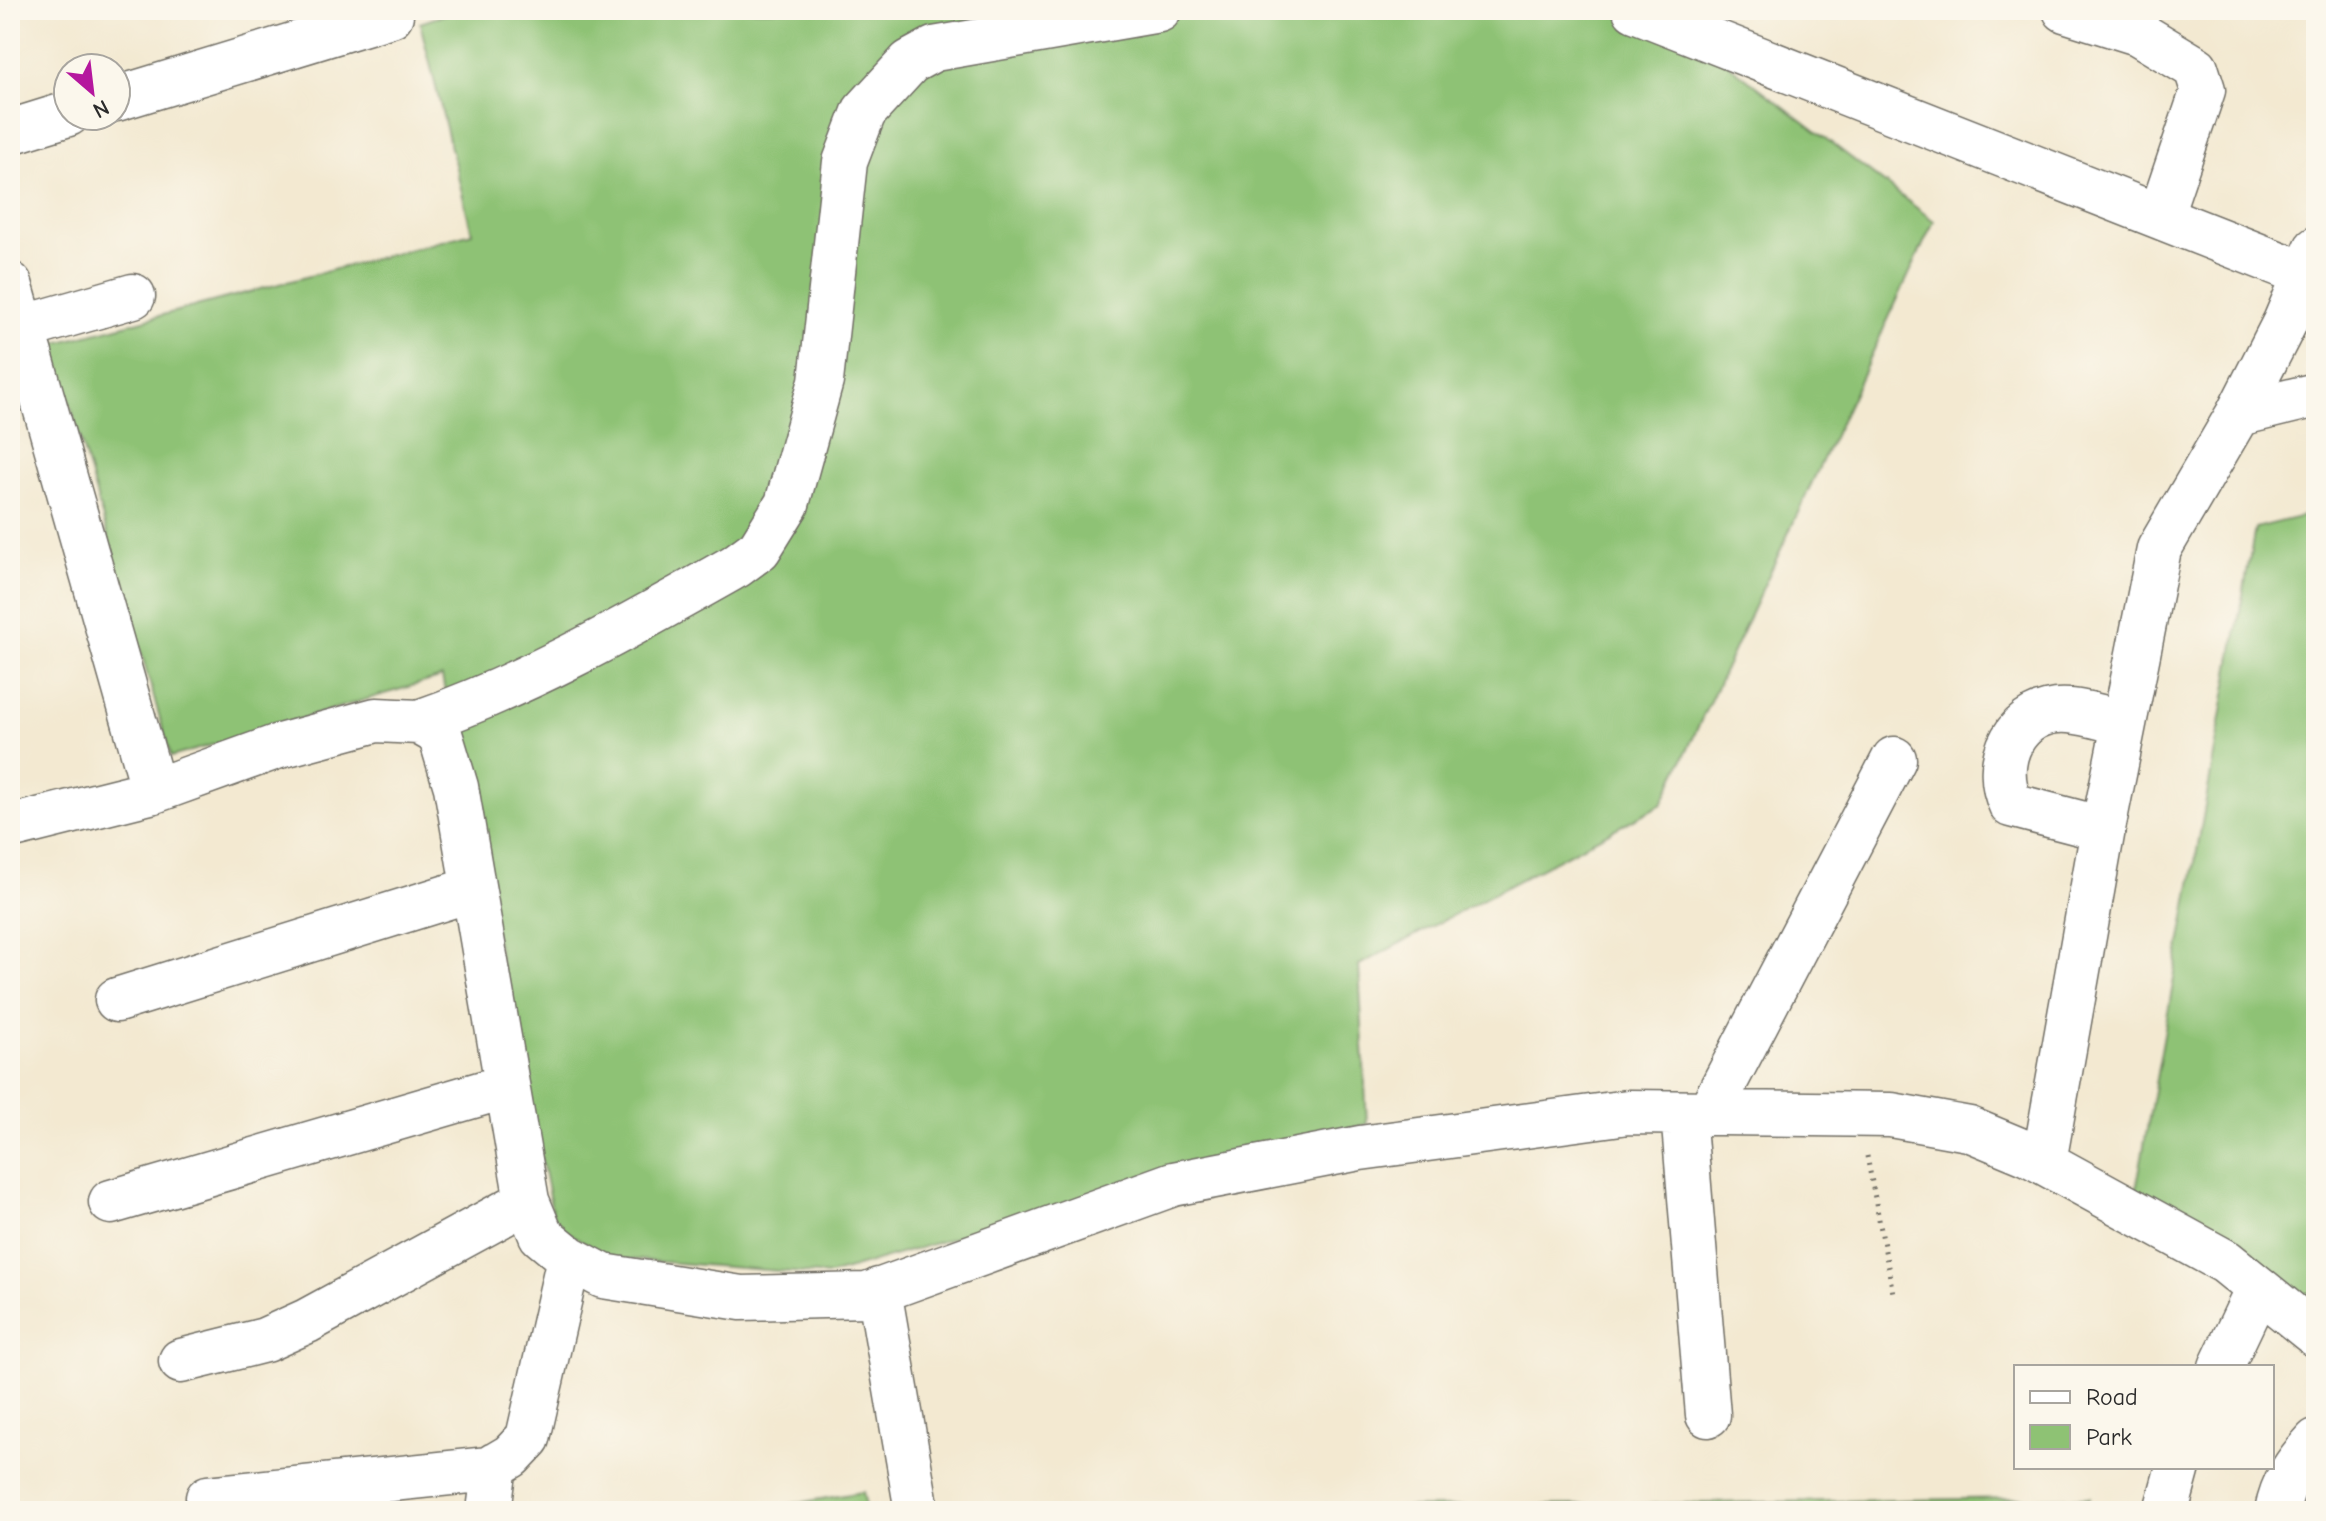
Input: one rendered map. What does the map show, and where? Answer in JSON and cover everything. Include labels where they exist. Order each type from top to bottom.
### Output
[{"type":"street","points":[[10,827],[154,791],[276,747],[376,720],[419,722],[477,702],[580,654],[736,566],[759,549],[787,504],[821,381],[845,162],[864,112],[900,72],[934,49],[1159,10]]},
{"type":"street","points":[[1635,10],[2160,217],[2311,262],[2238,414],[2159,549],[2103,829],[2044,1162]]},
{"type":"street","points":[[2065,10],[2138,33],[2196,68],[2203,90],[2160,217]]},
{"type":"street","points":[[132,94],[391,15]]},
{"type":"street","points":[[10,132],[52,119]]},
{"type":"street","points":[[10,284],[154,791]]},
{"type":"street","points":[[22,328],[133,296]]},
{"type":"street","points":[[2238,414],[2316,395]]},
{"type":"street","points":[[2103,829],[2011,805],[2004,791],[2001,761],[2028,722],[2051,712],[2069,711],[2124,723]]},
{"type":"street","points":[[419,722],[440,734],[456,787],[527,1201],[541,1235],[569,1258],[603,1276],[741,1298],[867,1295],[1173,1184],[1376,1146],[1628,1112],[1891,1115],[1969,1129],[2044,1162],[2226,1262],[2316,1335]]},
{"type":"street","points":[[1708,1415],[1696,1113],[1894,759]]},
{"type":"street","points":[[117,1000],[473,889]]},
{"type":"street","points":[[111,1202],[507,1086]]},
{"type":"street","points":[[181,1361],[265,1340],[307,1321],[527,1201]]},
{"type":"street","points":[[208,1498],[489,1469],[511,1456],[528,1438],[569,1258]]},
{"type":"street","points":[[2222,1365],[2258,1289]]},
{"type":"street","points":[[879,1290],[917,1511]]},
{"type":"street","points":[[2277,1511],[2284,1485],[2296,1463],[2316,1441]]},
{"type":"street","points":[[489,1511],[495,1465]]},
{"type":"street","points":[[2166,1511],[2177,1469]]},
{"type":"path","points":[[1862,1115],[1893,1293]]},
{"type":"green space","points":[[458,10],[1657,10],[1934,221],[1662,804],[1359,965],[1367,1124],[1039,1212],[830,1275],[612,1258],[555,1225],[442,677],[171,757],[53,344],[472,233],[420,23]]},
{"type":"green space","points":[[2316,513],[2316,1320],[2136,1190],[2255,528]]},
{"type":"green space","points":[[863,1492],[867,1511],[750,1511]]},
{"type":"green space","points":[[2090,1497],[2087,1511],[1385,1511],[1385,1508]]}]
